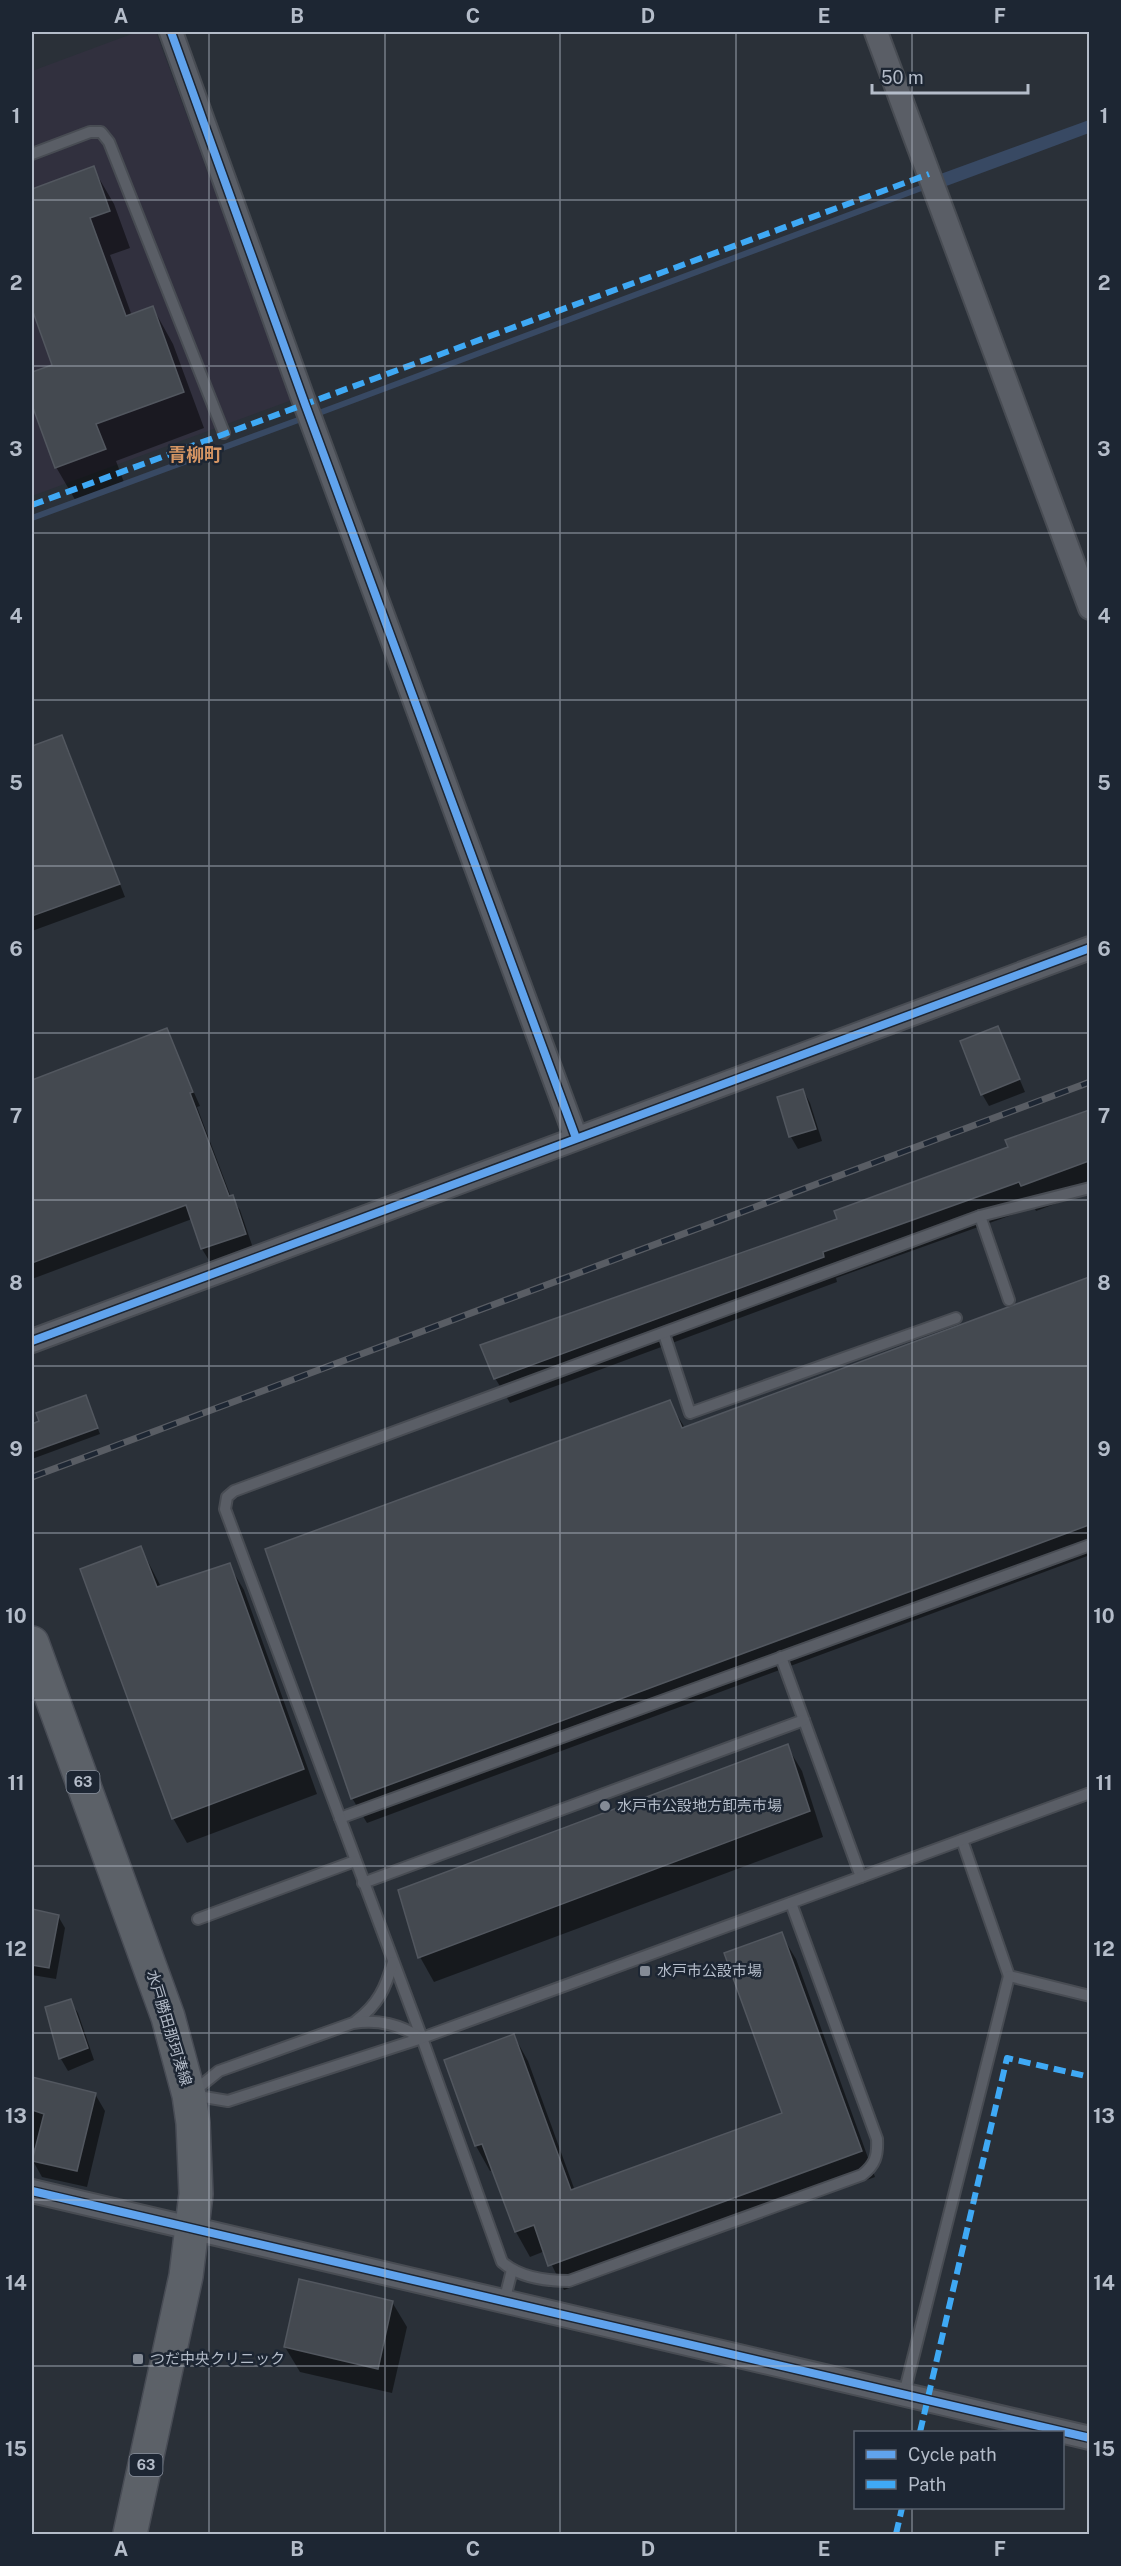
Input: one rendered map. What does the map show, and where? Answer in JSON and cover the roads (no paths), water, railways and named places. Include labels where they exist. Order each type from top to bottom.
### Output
[{"type":"main road","name":"水戸勝田那珂湊線","points":[[32,1643],[142,1943],[179,2053],[189,2095],[196,2161],[193,2228],[186,2276],[130,2535]]},
{"type":"street","points":[[171,32],[305,404],[576,1138]]},
{"type":"street","points":[[876,32],[1089,608]]},
{"type":"street","points":[[32,1341],[1089,948]]},
{"type":"street","points":[[32,2192],[1060,2431]]},
{"type":"street","points":[[1064,2432],[1089,2438]]},
{"type":"lane","points":[[32,154],[90,132],[101,132],[109,141],[224,433]]},
{"type":"lane","points":[[791,1903],[877,2139],[878,2154],[871,2168],[862,2175],[569,2281],[553,2281],[512,2270],[502,2262],[422,2038],[225,1509],[227,1497],[234,1491],[980,1216],[1089,1188]]},
{"type":"lane","points":[[980,1216],[1009,1300]]},
{"type":"lane","points":[[664,1334],[690,1413],[956,1318]]},
{"type":"lane","points":[[340,1818],[1089,1545]]},
{"type":"lane","points":[[781,1657],[861,1877]]},
{"type":"lane","points":[[363,1883],[804,1720]]},
{"type":"lane","points":[[189,2095],[228,2100],[422,2038],[1089,1793]]},
{"type":"lane","points":[[904,2394],[1009,1976],[962,1840]]},
{"type":"lane","points":[[198,1918],[355,1861]]},
{"type":"lane","points":[[354,2023],[376,2003],[387,1982],[393,1962]]},
{"type":"lane","points":[[1009,1976],[1089,1996]]},
{"type":"lane","points":[[189,2095],[219,2071],[354,2023],[371,2020],[384,2022],[402,2027],[422,2038]]},
{"type":"lane","points":[[504,2302],[512,2270]]},
{"type":"water","points":[[1089,120],[1089,133],[941,188],[935,176]]},
{"type":"waterway","points":[[319,413],[924,187]]},
{"type":"waterway","points":[[32,518],[301,419]]},
{"type":"railway","points":[[32,1477],[1090,1082]]},
{"type":"place","name":"水戸市公設地方卸売市場","points":[[605,1806]]},
{"type":"place","name":"水戸市公設市場","points":[[645,1971]]},
{"type":"place","name":"つだ中央クリニック","points":[[138,2359]]},
{"type":"district","name":"青柳町","points":[[195,455]]}]
